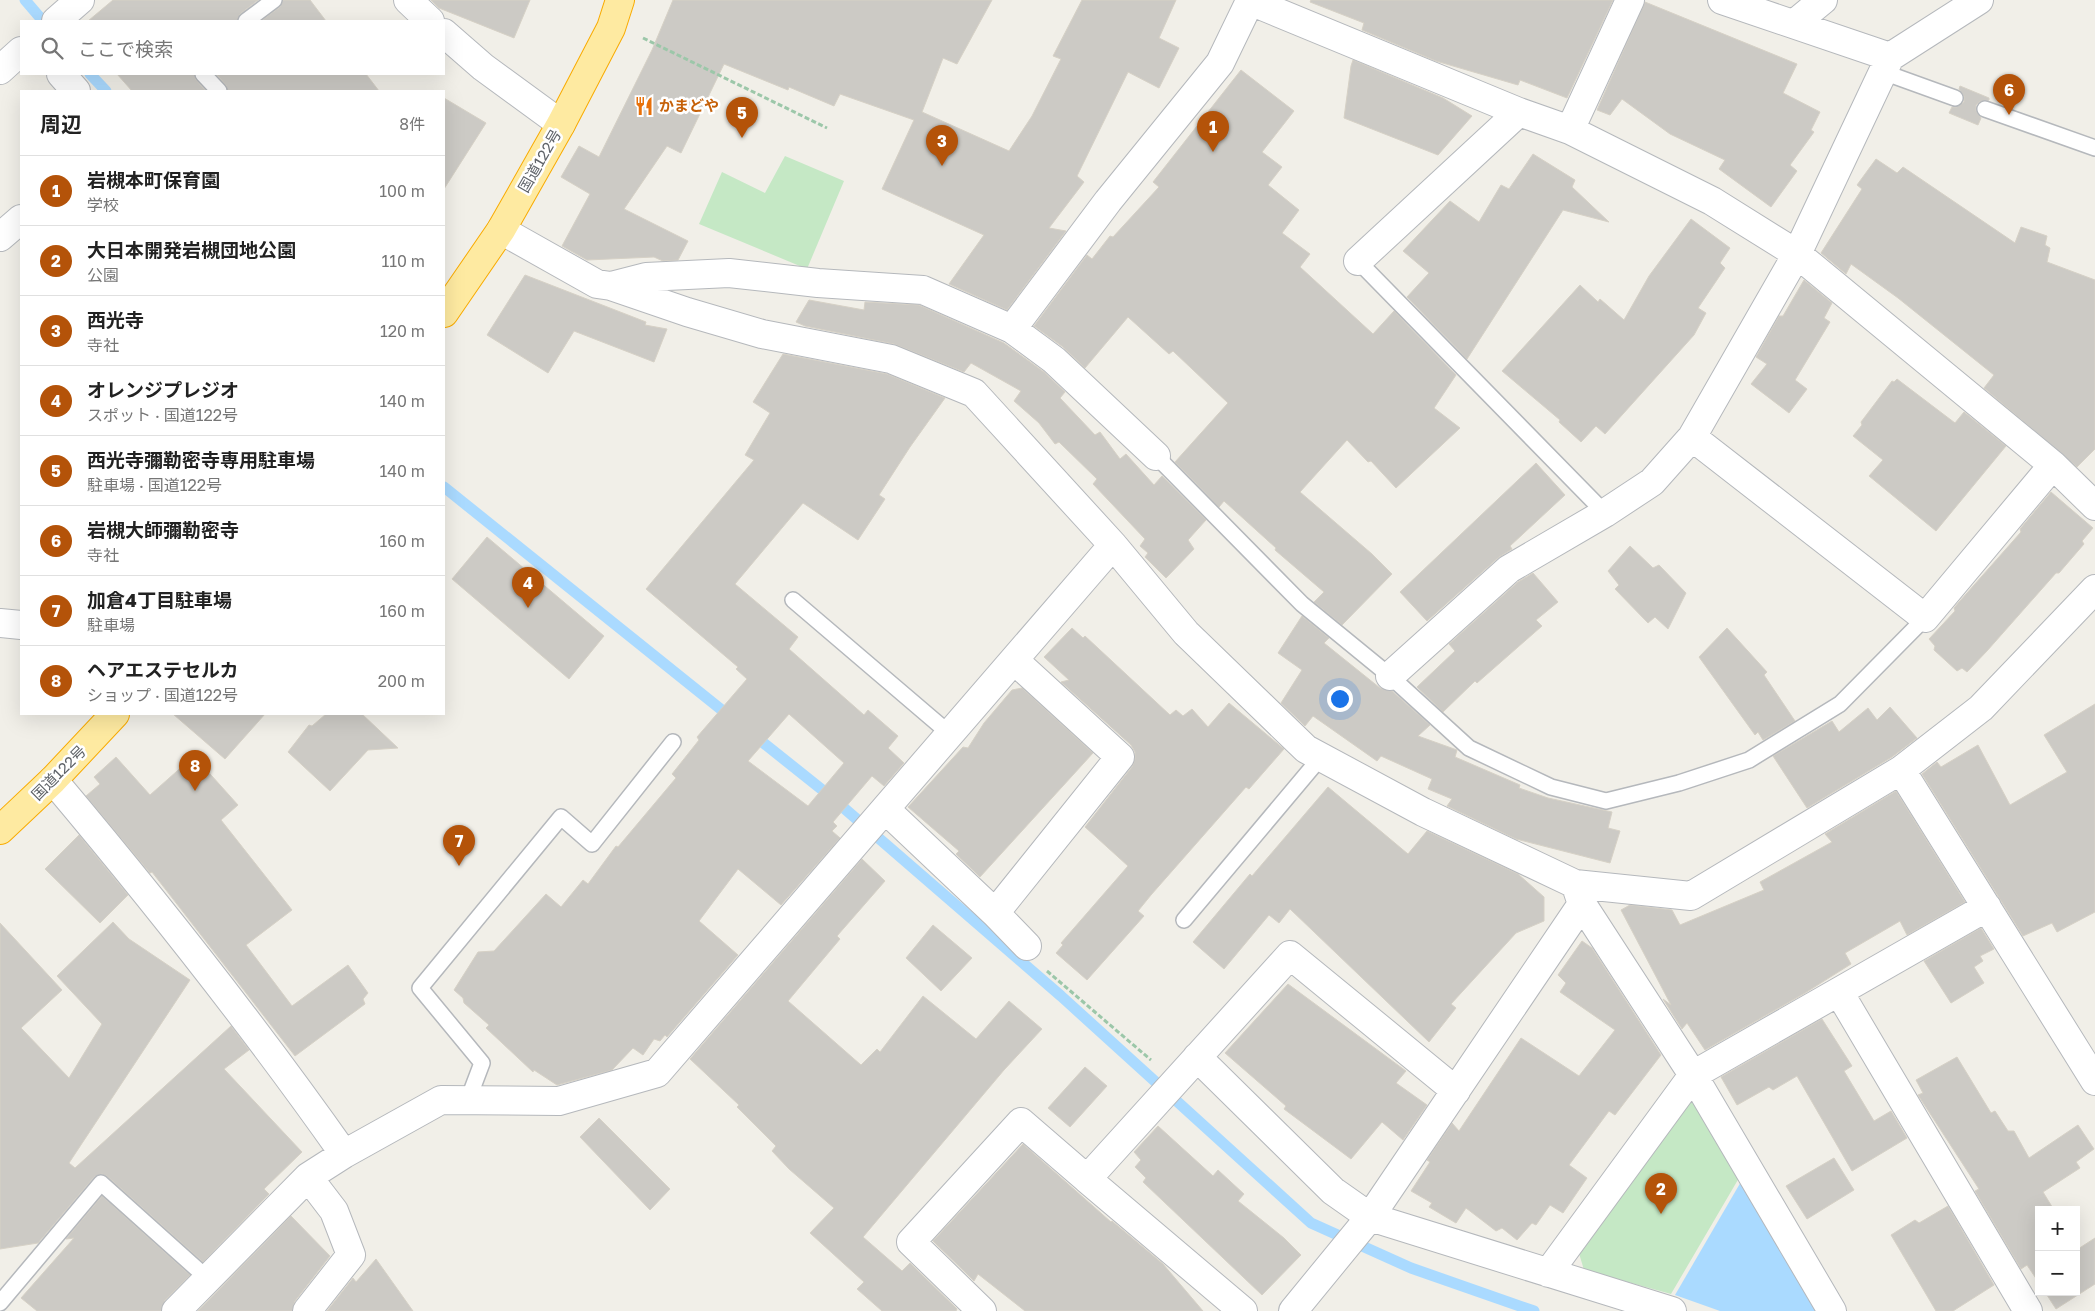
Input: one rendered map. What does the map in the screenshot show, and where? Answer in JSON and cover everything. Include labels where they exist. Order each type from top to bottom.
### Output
[{"type":"highway","name":"国道122号","points":[[445,312],[501,230],[561,124],[616,12]]},
{"type":"highway","name":"国道122号","points":[[0,830],[54,780],[115,715]]},
{"type":"street","points":[[57,20],[80,0]]},
{"type":"street","points":[[408,0],[429,20]]},
{"type":"street","points":[[1570,130],[1630,0]]},
{"type":"street","points":[[1722,0],[1794,24],[1886,65]]},
{"type":"street","points":[[1794,24],[1823,0]]},
{"type":"street","points":[[1390,676],[1509,569],[1605,513],[1652,482],[1692,437],[1797,254],[1886,65],[1979,0]]},
{"type":"street","points":[[1012,329],[1108,200],[1220,63],[1250,2],[1519,112],[1570,130],[1712,201],[1797,254],[2053,465],[2095,506]]},
{"type":"street","points":[[445,34],[483,67],[561,124]]},
{"type":"street","points":[[0,70],[20,52]]},
{"type":"street","points":[[62,75],[75,90]]},
{"type":"street","points":[[1358,261],[1519,112]]},
{"type":"street","points":[[0,237],[20,220]]},
{"type":"street","points":[[501,230],[597,284],[611,286],[687,312],[762,334],[891,359],[974,393],[1113,545],[1186,633],[1306,749],[1578,894],[1692,896],[1901,770],[1981,708],[2095,589]]},
{"type":"street","points":[[611,286],[646,277],[729,273],[818,283],[923,290],[1012,329],[1054,360],[1156,456]]},
{"type":"street","points":[[1692,437],[1925,618],[2053,465]]},
{"type":"street","points":[[176,1311],[308,1177],[344,1154],[441,1100],[559,1101],[657,1073],[1113,545]]},
{"type":"street","points":[[0,623],[20,625]]},
{"type":"street","points":[[995,913],[1120,757],[1014,660]]},
{"type":"street","points":[[1901,770],[2095,1081]]},
{"type":"street","points":[[54,780],[120,859],[277,1061],[344,1154]]},
{"type":"street","points":[[882,813],[995,913],[1028,946]]},
{"type":"street","points":[[1578,894],[1693,1075],[1832,1311]]},
{"type":"street","points":[[1293,1311],[1364,1224],[1456,1091],[1578,894]]},
{"type":"street","points":[[1548,1273],[1693,1075],[1987,907]]},
{"type":"street","points":[[1087,1179],[1290,955],[1456,1091]]},
{"type":"street","points":[[1839,992],[2028,1311]]},
{"type":"street","points":[[1197,1058],[1333,1191],[1364,1224],[1548,1273],[1672,1311]]},
{"type":"street","points":[[982,1311],[911,1242],[1020,1122],[1243,1311]]},
{"type":"street","points":[[307,1311],[351,1255],[334,1211],[308,1177]]},
{"type":"lane","points":[[247,20],[274,0]]},
{"type":"lane","points":[[1886,65],[1955,98]]},
{"type":"lane","points":[[205,75],[218,90]]},
{"type":"lane","points":[[1985,109],[2095,148]]},
{"type":"lane","points":[[1358,261],[1605,513]]},
{"type":"lane","points":[[1156,456],[1302,604],[1390,676],[1469,748],[1551,787],[1606,800],[1679,783],[1749,760],[1840,704],[1925,618]]},
{"type":"lane","points":[[793,600],[950,734]]},
{"type":"lane","points":[[468,1100],[482,1063],[420,988],[561,818],[592,844],[673,742]]},
{"type":"lane","points":[[1184,920],[1321,757]]},
{"type":"lane","points":[[0,1303],[101,1183],[207,1278]]},
{"type":"path","points":[[616,12],[827,128]]},
{"type":"path","points":[[1028,946],[1036,961],[1167,1091]]},
{"type":"green space","points":[[785,156],[844,181],[807,269],[699,224],[722,172],[765,193]]},
{"type":"green space","points":[[1687,1101],[1702,1105],[1739,1178],[1671,1294],[1584,1270],[1578,1250]]},
{"type":"water","points":[[1742,1180],[1820,1311],[1720,1311],[1675,1295]]},
{"type":"building","points":[[113,0],[258,0],[240,14],[237,20],[89,20]]},
{"type":"building","points":[[283,0],[310,0],[325,20],[262,20],[280,7]]},
{"type":"building","points":[[431,0],[530,0],[514,38],[439,8]]},
{"type":"building","points":[[673,0],[992,0],[957,64],[943,58],[922,112],[1009,151],[1032,116],[1061,59],[1053,56],[1082,0],[1176,0],[1159,38],[1179,48],[1159,88],[1128,72],[1077,176],[1084,182],[1049,228],[1066,231],[1007,310],[949,284],[984,235],[882,189],[914,120],[840,94],[834,106],[789,87],[788,90],[724,64],[681,153],[667,146],[624,209],[688,241],[678,260],[663,261],[654,257],[587,260],[562,246],[590,194],[561,177],[579,146],[599,157],[652,50]]},
{"type":"building","points":[[1311,0],[1613,0],[1567,98],[1520,80],[1518,85],[1436,61],[1362,30],[1364,23],[1310,2]]},
{"type":"building","points":[[1645,2],[1797,64],[1783,93],[1820,112],[1811,130],[1814,132],[1790,165],[1797,171],[1771,207],[1719,169],[1725,160],[1670,134],[1622,99],[1610,115],[1597,110]]},
{"type":"building","points":[[1353,60],[1443,98],[1472,116],[1438,155],[1344,118]]},
{"type":"building","points":[[1241,70],[1294,111],[1262,152],[1282,167],[1268,185],[1299,210],[1282,233],[1310,254],[1300,267],[1373,334],[1394,311],[1456,375],[1434,408],[1460,428],[1396,488],[1371,461],[1368,462],[1347,440],[1300,492],[1372,554],[1392,574],[1342,625],[1314,602],[1324,592],[1275,550],[1276,548],[1224,501],[1219,507],[1175,462],[1228,403],[1173,351],[1169,354],[1128,317],[1085,368],[1063,347],[1034,326],[1087,255],[1092,259],[1110,236],[1113,237],[1159,187],[1153,182]]},
{"type":"building","points":[[118,75],[194,75],[196,80],[205,90],[131,90]]},
{"type":"building","points":[[217,75],[367,75],[378,90],[228,90],[226,85]]},
{"type":"building","points":[[1960,86],[1989,98],[1989,100],[1979,102],[1976,105],[1976,111],[1981,118],[1978,125],[1949,113],[1952,107],[1957,107],[1964,102],[1964,96],[1959,89]]},
{"type":"building","points":[[445,99],[486,123],[445,187]]},
{"type":"building","points":[[1533,154],[1575,180],[1572,187],[1609,222],[1563,210],[1467,359],[1407,297],[1429,273],[1403,251],[1450,201],[1479,222],[1501,185],[1509,189]]},
{"type":"building","points":[[1876,159],[1897,173],[1903,167],[2015,243],[2021,227],[2047,236],[2045,245],[2050,248],[2047,262],[2095,280],[2095,449],[2077,467],[1984,388],[1994,375],[1898,298],[1851,264],[1846,274],[1821,253],[1862,189],[1857,185]]},
{"type":"building","points":[[1691,219],[1730,248],[1720,263],[1725,268],[1698,308],[1706,313],[1694,335],[1605,434],[1596,426],[1581,442],[1559,422],[1560,420],[1502,371],[1580,285],[1598,302],[1600,299],[1624,320],[1649,276]]},
{"type":"building","points":[[525,275],[646,322],[645,325],[667,329],[654,362],[574,331],[548,373],[487,335]]},
{"type":"building","points":[[1804,280],[1832,303],[1824,318],[1830,322],[1795,380],[1807,389],[1789,413],[1751,384],[1767,364],[1756,357],[1779,316],[1783,316]]},
{"type":"building","points":[[809,300],[864,310],[865,302],[919,305],[1004,343],[1044,372],[1065,392],[1060,398],[1095,435],[1100,432],[1120,459],[1126,454],[1154,485],[1162,476],[1206,520],[1188,540],[1194,549],[1166,578],[1145,557],[1148,553],[1140,546],[1145,539],[1093,484],[1097,479],[1059,442],[1055,444],[1039,423],[1014,401],[1021,391],[971,363],[964,372],[894,344],[805,326],[796,322]]},
{"type":"building","points":[[783,354],[887,374],[945,398],[879,495],[885,499],[858,540],[803,503],[735,584],[798,637],[789,649],[864,715],[868,710],[898,736],[888,748],[904,763],[884,786],[872,776],[833,822],[837,826],[832,831],[840,838],[781,905],[738,869],[699,921],[738,955],[667,1037],[665,1035],[660,1041],[654,1039],[643,1055],[633,1048],[612,1070],[557,1085],[534,1070],[533,1072],[486,1028],[489,1025],[464,1003],[463,998],[454,990],[478,952],[494,951],[546,894],[561,907],[583,880],[588,884],[616,846],[618,847],[676,778],[672,774],[699,740],[697,737],[747,679],[736,669],[738,667],[646,589],[754,460],[745,455],[770,413],[753,402]],"holes":[[[789,714],[844,763],[808,806],[748,761]]]},
{"type":"building","points":[[1897,379],[1955,423],[1964,412],[2006,446],[1936,531],[1869,476],[1883,460],[1853,436],[1862,425],[1861,422],[1892,381],[1894,382]]},
{"type":"building","points":[[1536,463],[1565,495],[1510,546],[1512,549],[1499,557],[1427,621],[1400,592]]},
{"type":"building","points":[[2051,492],[2093,528],[2082,541],[2084,544],[1987,651],[1967,672],[1962,668],[1957,671],[1934,650],[1935,646],[1929,639],[2021,532],[2020,529]]},
{"type":"building","points":[[487,537],[604,636],[569,679],[452,579]]},
{"type":"building","points":[[1630,546],[1653,568],[1659,565],[1686,593],[1668,629],[1655,617],[1648,623],[1615,589],[1619,585],[1608,571]]},
{"type":"building","points":[[1533,573],[1558,602],[1536,620],[1542,626],[1477,683],[1475,681],[1443,712],[1417,687],[1455,651],[1449,644],[1518,582]]},
{"type":"building","points":[[1302,616],[1329,638],[1324,643],[1380,688],[1392,691],[1430,725],[1418,736],[1457,750],[1455,757],[1520,785],[1519,788],[1548,798],[1612,812],[1608,828],[1620,831],[1610,863],[1516,839],[1447,806],[1452,799],[1428,789],[1432,779],[1381,756],[1377,761],[1313,716],[1305,726],[1281,703],[1302,670],[1278,653]]},
{"type":"building","points":[[1072,628],[1083,638],[1085,636],[1170,715],[1176,710],[1183,716],[1192,709],[1208,727],[1229,703],[1284,749],[1249,789],[1246,787],[1151,895],[1138,911],[1144,916],[1087,980],[1056,953],[1063,945],[1061,943],[1128,866],[1085,827],[1132,767],[1135,752],[1131,745],[1061,682],[1069,680],[1044,657]]},
{"type":"building","points":[[1727,628],[1767,672],[1764,675],[1795,721],[1763,740],[1758,732],[1755,735],[1699,657]]},
{"type":"building","points":[[1022,688],[1093,753],[980,877],[956,854],[959,851],[908,807],[963,747],[968,748],[984,723],[1012,690]]},
{"type":"building","points":[[2095,704],[2095,912],[2057,932],[2052,923],[2023,936],[1922,774],[1937,762],[1941,767],[1978,745],[2010,805],[2067,772],[2044,735]]},
{"type":"building","points":[[1890,707],[1917,738],[1892,757],[1807,808],[1773,756],[1832,721],[1839,732],[1868,708],[1877,720]]},
{"type":"building","points":[[174,715],[264,715],[225,759]]},
{"type":"building","points":[[325,715],[363,715],[398,748],[368,750],[330,791],[288,752],[309,725],[312,726]]},
{"type":"building","points":[[194,756],[238,805],[221,820],[292,910],[246,945],[292,1006],[348,965],[368,993],[363,999],[365,1004],[295,1056],[152,872],[150,873],[86,796],[100,784],[94,777],[116,757],[150,795]]},
{"type":"building","points":[[1328,787],[1408,854],[1427,831],[1518,874],[1544,897],[1544,921],[1516,933],[1451,1004],[1456,1008],[1429,1042],[1290,909],[1279,923],[1269,915],[1224,969],[1193,942],[1250,874],[1252,876]]},
{"type":"building","points":[[1896,791],[1965,902],[1907,935],[1900,921],[1845,953],[1851,964],[1805,993],[1705,1050],[1687,1023],[1682,1029],[1663,999],[1671,1005],[1621,910],[1630,905],[1672,910],[1680,925],[1764,890],[1760,882],[1832,842],[1825,834]]},
{"type":"building","points":[[79,835],[128,895],[100,923],[45,869]]},
{"type":"building","points":[[862,859],[885,881],[837,936],[840,939],[788,1001],[861,1065],[877,1049],[880,1052],[923,996],[976,1039],[1009,1001],[1042,1029],[1004,1070],[863,1237],[902,1271],[910,1263],[957,1309],[956,1311],[882,1311],[857,1289],[864,1282],[810,1233],[834,1208],[789,1169],[772,1151],[776,1146],[737,1107],[739,1105],[690,1059]]},
{"type":"building","points":[[113,922],[129,939],[190,980],[69,1163],[75,1168],[231,1026],[249,1050],[224,1069],[302,1152],[264,1189],[269,1194],[203,1262],[107,1176],[102,1174],[94,1177],[38,1243],[0,1249],[0,923],[62,990],[21,1028],[69,1078],[102,1024],[57,976]]},
{"type":"building","points":[[933,925],[972,958],[941,991],[906,958]]},
{"type":"building","points":[[1981,928],[1994,949],[1980,956],[1983,961],[1974,967],[1984,983],[1951,1003],[1924,961]]},
{"type":"building","points":[[1582,941],[1592,948],[1661,1055],[1615,1115],[1609,1111],[1569,1165],[1587,1178],[1563,1213],[1550,1205],[1536,1225],[1532,1223],[1517,1240],[1502,1228],[1496,1231],[1466,1208],[1456,1223],[1429,1207],[1432,1203],[1411,1191],[1430,1162],[1427,1160],[1452,1123],[1459,1131],[1521,1038],[1579,1076],[1615,1030],[1560,992],[1566,983],[1558,975]]},
{"type":"building","points":[[1288,984],[1406,1071],[1396,1083],[1427,1105],[1403,1140],[1382,1122],[1351,1159],[1284,1109],[1286,1106],[1225,1053]]},
{"type":"building","points":[[1822,1019],[1852,1066],[1844,1071],[1874,1121],[1891,1111],[1907,1138],[1852,1171],[1797,1076],[1773,1090],[1769,1087],[1737,1105],[1721,1077]]},
{"type":"building","points":[[1957,1057],[1991,1113],[1995,1111],[2008,1131],[2014,1131],[2029,1158],[2078,1125],[2094,1149],[2076,1162],[2080,1168],[2043,1192],[2052,1206],[2035,1206],[2035,1277],[2027,1265],[2021,1269],[1975,1191],[1979,1189],[1918,1095],[1923,1093],[1916,1080]]},
{"type":"building","points":[[1085,1067],[1107,1086],[1070,1127],[1048,1108]]},
{"type":"building","points":[[599,1118],[670,1189],[650,1210],[580,1137]]},
{"type":"building","points":[[1158,1126],[1213,1176],[1218,1170],[1244,1194],[1238,1201],[1284,1238],[1301,1255],[1262,1295],[1143,1182],[1146,1178],[1135,1167],[1141,1160],[1134,1152]]},
{"type":"building","points":[[1023,1144],[1111,1222],[1163,1264],[1203,1311],[1025,1311],[978,1274],[974,1281],[933,1241]]},
{"type":"building","points":[[1834,1158],[1854,1190],[1807,1219],[1786,1186]]},
{"type":"building","points":[[102,1196],[190,1275],[165,1300],[161,1311],[37,1311],[21,1298],[74,1238],[66,1239]]},
{"type":"building","points":[[1948,1206],[1994,1285],[1953,1311],[1936,1311],[1891,1235],[1915,1220],[1919,1223]]},
{"type":"building","points":[[291,1216],[330,1256],[295,1301],[292,1311],[198,1311]]},
{"type":"building","points":[[2095,1238],[2095,1284],[2080,1294],[2080,1251],[2080,1248]]},
{"type":"building","points":[[376,1259],[413,1311],[327,1311],[353,1278],[356,1282]]},
{"type":"building","points":[[2048,1296],[2076,1296],[2056,1309]]},
{"type":"waterway","points":[[25,0],[42,20]]},
{"type":"waterway","points":[[91,75],[105,90]]},
{"type":"waterway","points":[[445,488],[733,719]]},
{"type":"waterway","points":[[751,733],[830,796],[1061,996],[1311,1223],[1411,1268],[1534,1311]]},
{"type":"place","name":"かまどや","points":[[644,106]]},
{"type":"place","name":"岩槻大師彌勒密寺","points":[[2009,115]]},
{"type":"place","name":"西光寺彌勒密寺専用駐車場","points":[[742,138]]},
{"type":"place","name":"岩槻本町保育園","points":[[1213,152]]},
{"type":"place","name":"西光寺","points":[[942,166]]},
{"type":"place","name":"オレンジプレジオ","points":[[528,608]]},
{"type":"place","name":"ヘアエステセルカ","points":[[195,791]]},
{"type":"place","name":"加倉4丁目駐車場","points":[[459,866]]},
{"type":"place","name":"大日本開発岩槻団地公園","points":[[1661,1214]]}]
